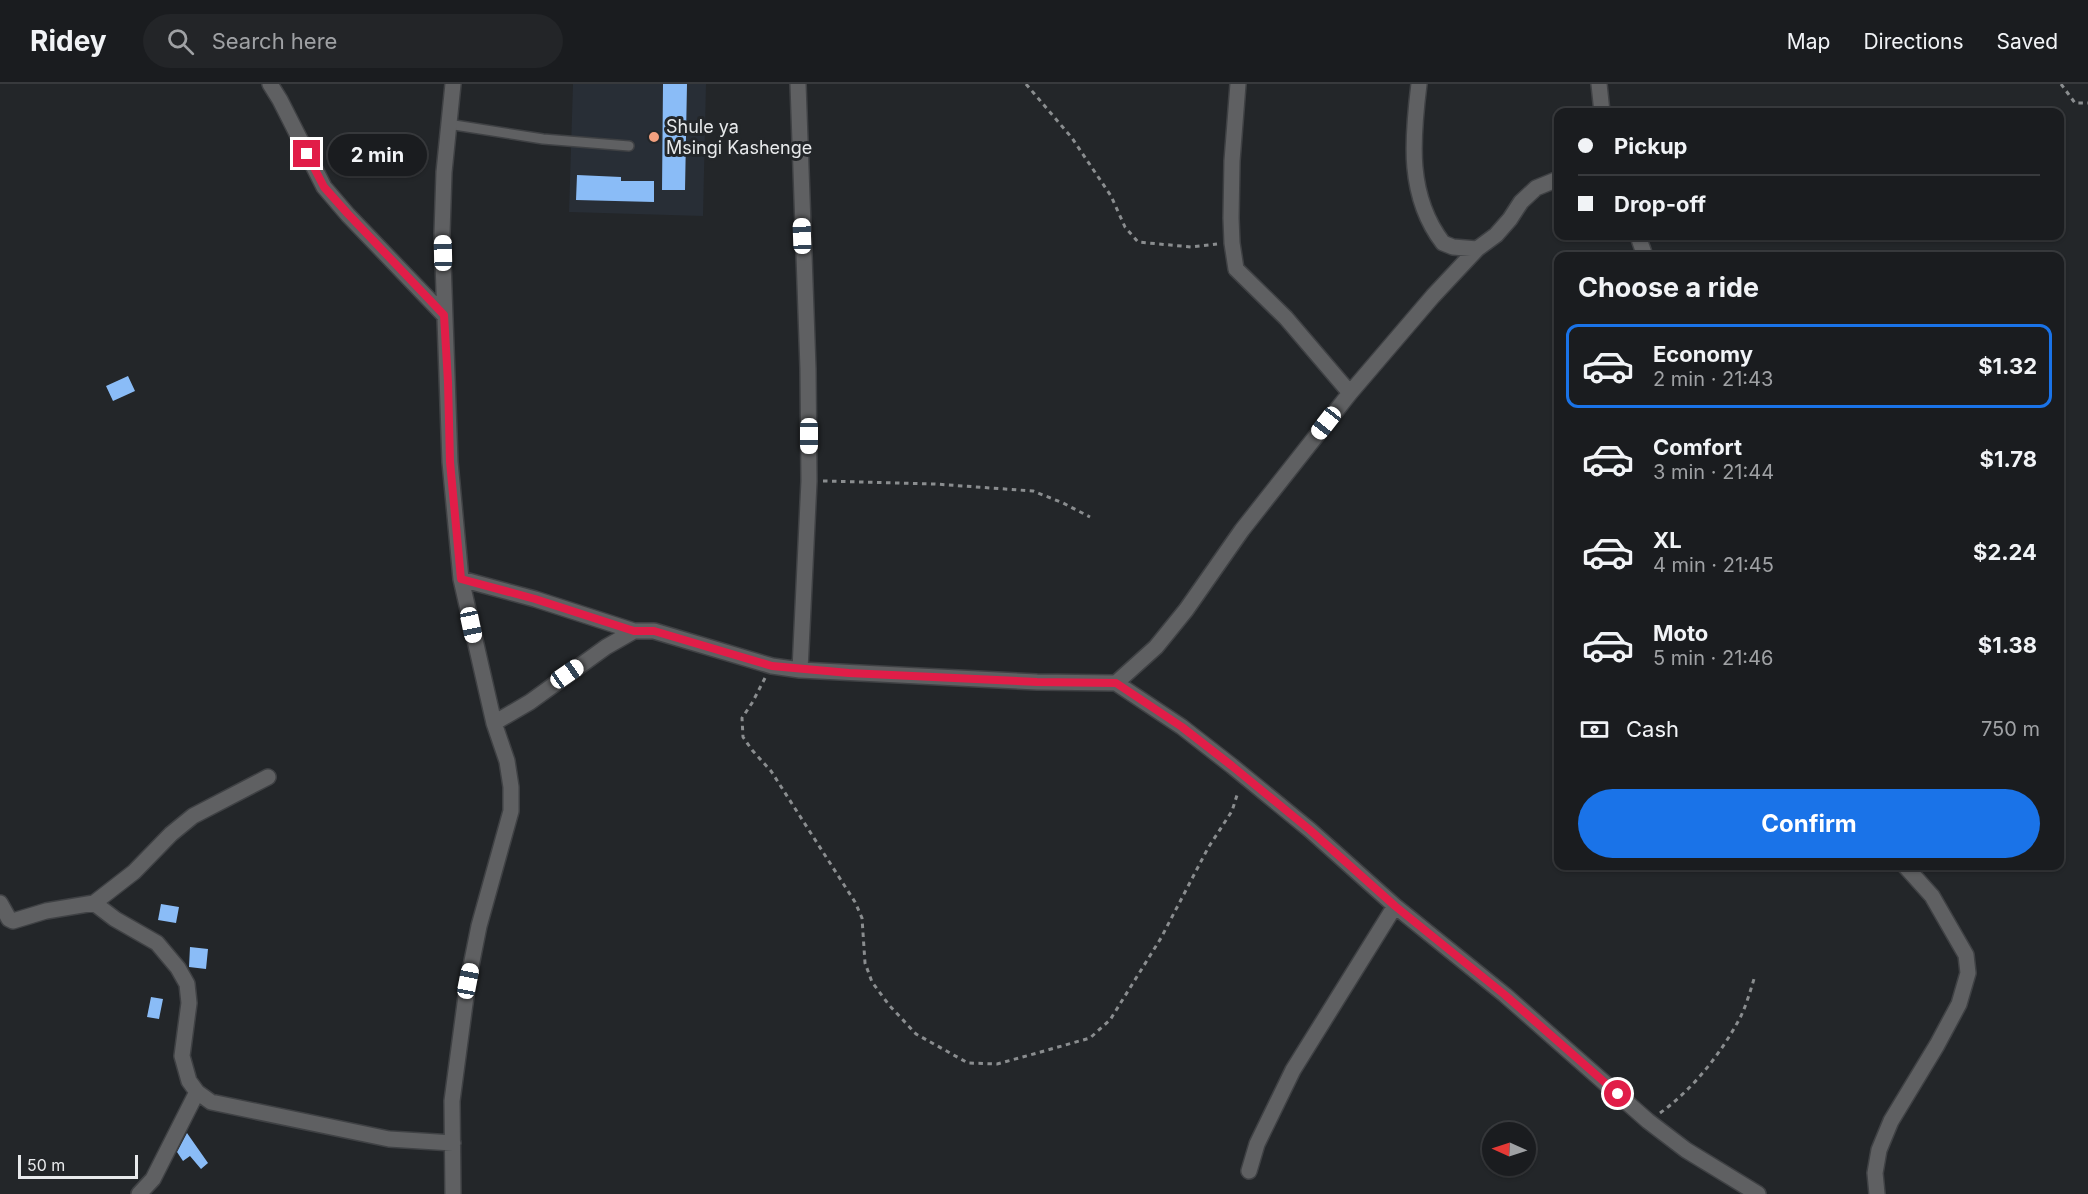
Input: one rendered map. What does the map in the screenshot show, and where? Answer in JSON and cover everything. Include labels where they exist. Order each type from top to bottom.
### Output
[{"type":"street","points":[[270,84],[324,187],[354,222],[444,315]]},
{"type":"street","points":[[453,84],[447,124],[442,223],[450,462],[461,579],[494,723],[507,761],[511,787],[511,811],[479,926],[468,981],[452,1101],[453,1194]]},
{"type":"street","points":[[798,84],[808,369],[809,481],[800,670]]},
{"type":"street","points":[[1238,84],[1232,161],[1232,243],[1236,269],[1293,326],[1350,393]]},
{"type":"street","points":[[1419,84],[1414,146],[1419,196],[1430,223],[1443,243],[1477,249]]},
{"type":"street","points":[[1599,84],[1602,108]]},
{"type":"street","points":[[1116,683],[1156,647],[1186,610],[1242,530],[1350,393],[1433,296],[1477,249],[1496,235],[1521,202],[1536,188],[1554,181]]},
{"type":"street","points":[[461,579],[535,599],[634,631],[654,631],[772,666],[800,670],[1037,682],[1116,683],[1182,727],[1244,775],[1395,906],[1505,995],[1648,1121],[1686,1150],[1758,1194]]},
{"type":"street","points":[[494,723],[531,702],[606,647],[634,631]]},
{"type":"street","points":[[2,912],[9,919],[17,920],[46,911],[94,903],[134,872],[171,834],[194,816],[268,777]]},
{"type":"street","points":[[1877,1194],[1875,1173],[1879,1150],[1887,1131],[1959,1004],[1968,973],[1966,955],[1932,896],[1909,870]]},
{"type":"street","points":[[94,903],[115,920],[157,943],[178,968],[187,984],[189,1003],[182,1056],[189,1081],[197,1092],[211,1102],[269,1116],[389,1139],[453,1143]]},
{"type":"street","points":[[1249,1171],[1257,1144],[1293,1070],[1395,906]]},
{"type":"street","points":[[139,1194],[153,1179],[197,1092]]},
{"type":"lane","points":[[447,124],[543,139],[629,146]]},
{"type":"path","points":[[1026,84],[1072,138],[1111,196],[1125,227],[1138,242],[1191,247],[1232,243]]},
{"type":"path","points":[[2061,84],[2075,103],[2088,103]]},
{"type":"path","points":[[809,481],[894,482],[1033,491],[1090,517]]},
{"type":"path","points":[[772,666],[742,718],[743,737],[771,771],[855,902],[862,918],[865,963],[872,982],[889,1005],[916,1034],[968,1063],[997,1064],[1090,1038],[1110,1020],[1161,938],[1202,858],[1232,811],[1244,775]]},
{"type":"path","points":[[1648,1121],[1694,1084],[1722,1048],[1741,1016],[1754,979]]},
{"type":"shaded area","points":[[573,84],[706,84],[703,216],[569,212]]},
{"type":"building","points":[[663,84],[687,84],[685,190],[662,190]]},
{"type":"building","points":[[577,175],[621,177],[621,181],[654,181],[654,202],[576,200]]},
{"type":"building","points":[[128,376],[135,391],[113,401],[106,386]]},
{"type":"building","points":[[161,904],[179,907],[176,923],[158,920]]},
{"type":"building","points":[[190,947],[208,949],[206,969],[189,967]]},
{"type":"building","points":[[151,997],[163,999],[159,1019],[147,1017]]},
{"type":"building","points":[[187,1133],[208,1163],[201,1169],[190,1156],[183,1161],[177,1152]]},
{"type":"place","name":"Shule ya Msingi Kashenge","points":[[654,137]]},
{"type":"route","points":[[307,154],[324,187],[444,315],[450,462],[461,579],[535,599],[634,631],[654,631],[772,666],[849,673],[1037,682],[1116,683],[1182,727],[1232,766],[1310,830],[1395,906],[1505,995],[1618,1094]]}]
